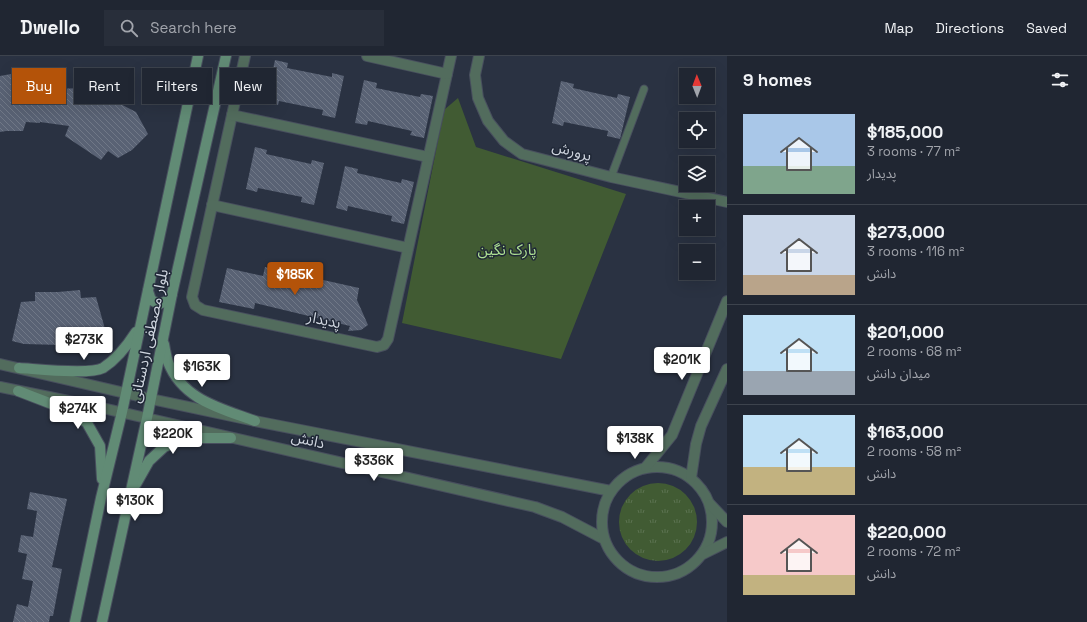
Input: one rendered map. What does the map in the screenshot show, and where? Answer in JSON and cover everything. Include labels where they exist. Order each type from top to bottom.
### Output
[{"type":"main road","name":"بلوار مصطفی اردستانی","points":[[75,622],[122,412],[198,56]]},
{"type":"main road","name":"بلوار مصطفی اردستانی","points":[[102,622],[130,499],[172,294],[226,56]]},
{"type":"main road","points":[[148,291],[151,300],[159,304],[167,301],[172,294]]},
{"type":"main road","points":[[19,368],[87,372],[101,369],[117,357],[128,345],[140,327]]},
{"type":"main road","points":[[163,339],[168,361],[175,377],[189,392],[209,404],[255,421]]},
{"type":"main road","points":[[18,390],[70,411],[87,424],[100,446],[102,498]]},
{"type":"main road","points":[[130,499],[149,461],[164,447],[186,438],[232,438]]},
{"type":"street","name":"پدیدار","points":[[245,56],[192,296],[195,305],[203,310],[377,347],[384,346],[388,339],[451,56]]},
{"type":"street","points":[[367,56],[447,74]]},
{"type":"street","name":"پرورش","points":[[479,56],[475,75],[478,98],[488,121],[504,142],[522,154],[611,177],[727,202]]},
{"type":"street","points":[[232,115],[428,157]]},
{"type":"street","points":[[212,205],[408,248]]},
{"type":"street","points":[[646,467],[672,435],[727,301]]},
{"type":"street","name":"دانش","points":[[0,364],[151,399],[255,421],[611,491]]},
{"type":"street","points":[[691,478],[696,444],[701,426],[727,369]]},
{"type":"street","name":"دانش","points":[[0,387],[122,412],[535,507],[562,517],[604,539]]},
{"type":"street","points":[[710,504],[713,521],[711,538],[703,554],[691,567],[675,575],[658,578],[640,575],[624,567],[612,555],[604,539],[601,523],[603,506],[611,491],[620,480],[632,472],[646,467],[661,467],[677,470],[691,478],[702,490],[710,504],[727,522]]},
{"type":"street","points":[[703,554],[727,542]]},
{"type":"lane","points":[[611,177],[644,89]]},
{"type":"green space","name":"پارک نگین","points":[[458,98],[476,147],[626,194],[561,359],[402,323],[444,110]]},
{"type":"green space","points":[[658,483],[673,486],[686,494],[694,507],[697,522],[694,537],[686,550],[673,558],[658,561],[643,558],[630,550],[622,537],[619,522],[622,507],[630,494],[643,486]]},
{"type":"building","points":[[275,60],[288,63],[287,68],[332,77],[332,73],[344,76],[335,118],[322,115],[323,110],[279,101],[278,105],[272,104],[276,104],[276,68],[273,68]]},
{"type":"building","points":[[12,74],[12,104],[66,104],[66,89],[74,88],[74,104],[120,104],[136,112],[148,134],[132,150],[118,158],[108,151],[101,160],[65,136],[69,126],[40,122],[26,122],[23,131],[0,132],[0,76]]},
{"type":"building","points":[[364,80],[377,83],[376,88],[420,97],[421,94],[433,96],[424,138],[410,135],[412,131],[368,121],[367,125],[355,123]]},
{"type":"building","points":[[561,81],[574,84],[573,88],[617,98],[618,94],[630,97],[620,139],[607,136],[608,131],[564,122],[563,126],[552,123]]},
{"type":"building","points":[[255,147],[267,150],[266,154],[311,164],[312,160],[324,163],[314,205],[301,202],[302,197],[258,188],[257,192],[246,189]]},
{"type":"building","points":[[345,166],[358,169],[357,173],[401,183],[402,179],[414,182],[404,224],[391,221],[392,216],[348,206],[347,211],[336,208]]},
{"type":"building","points":[[265,267],[359,288],[357,300],[368,325],[361,330],[348,331],[350,326],[255,303],[254,309],[219,302],[227,268],[263,276]]},
{"type":"building","points":[[80,290],[81,298],[96,297],[107,336],[96,340],[61,345],[24,344],[12,341],[21,302],[35,301],[35,292]]},
{"type":"building","points":[[30,492],[67,499],[52,567],[62,569],[53,616],[50,616],[49,622],[13,622],[17,604],[28,607],[33,581],[22,579],[27,554],[18,552],[21,535],[33,537],[37,511],[27,509]]}]
